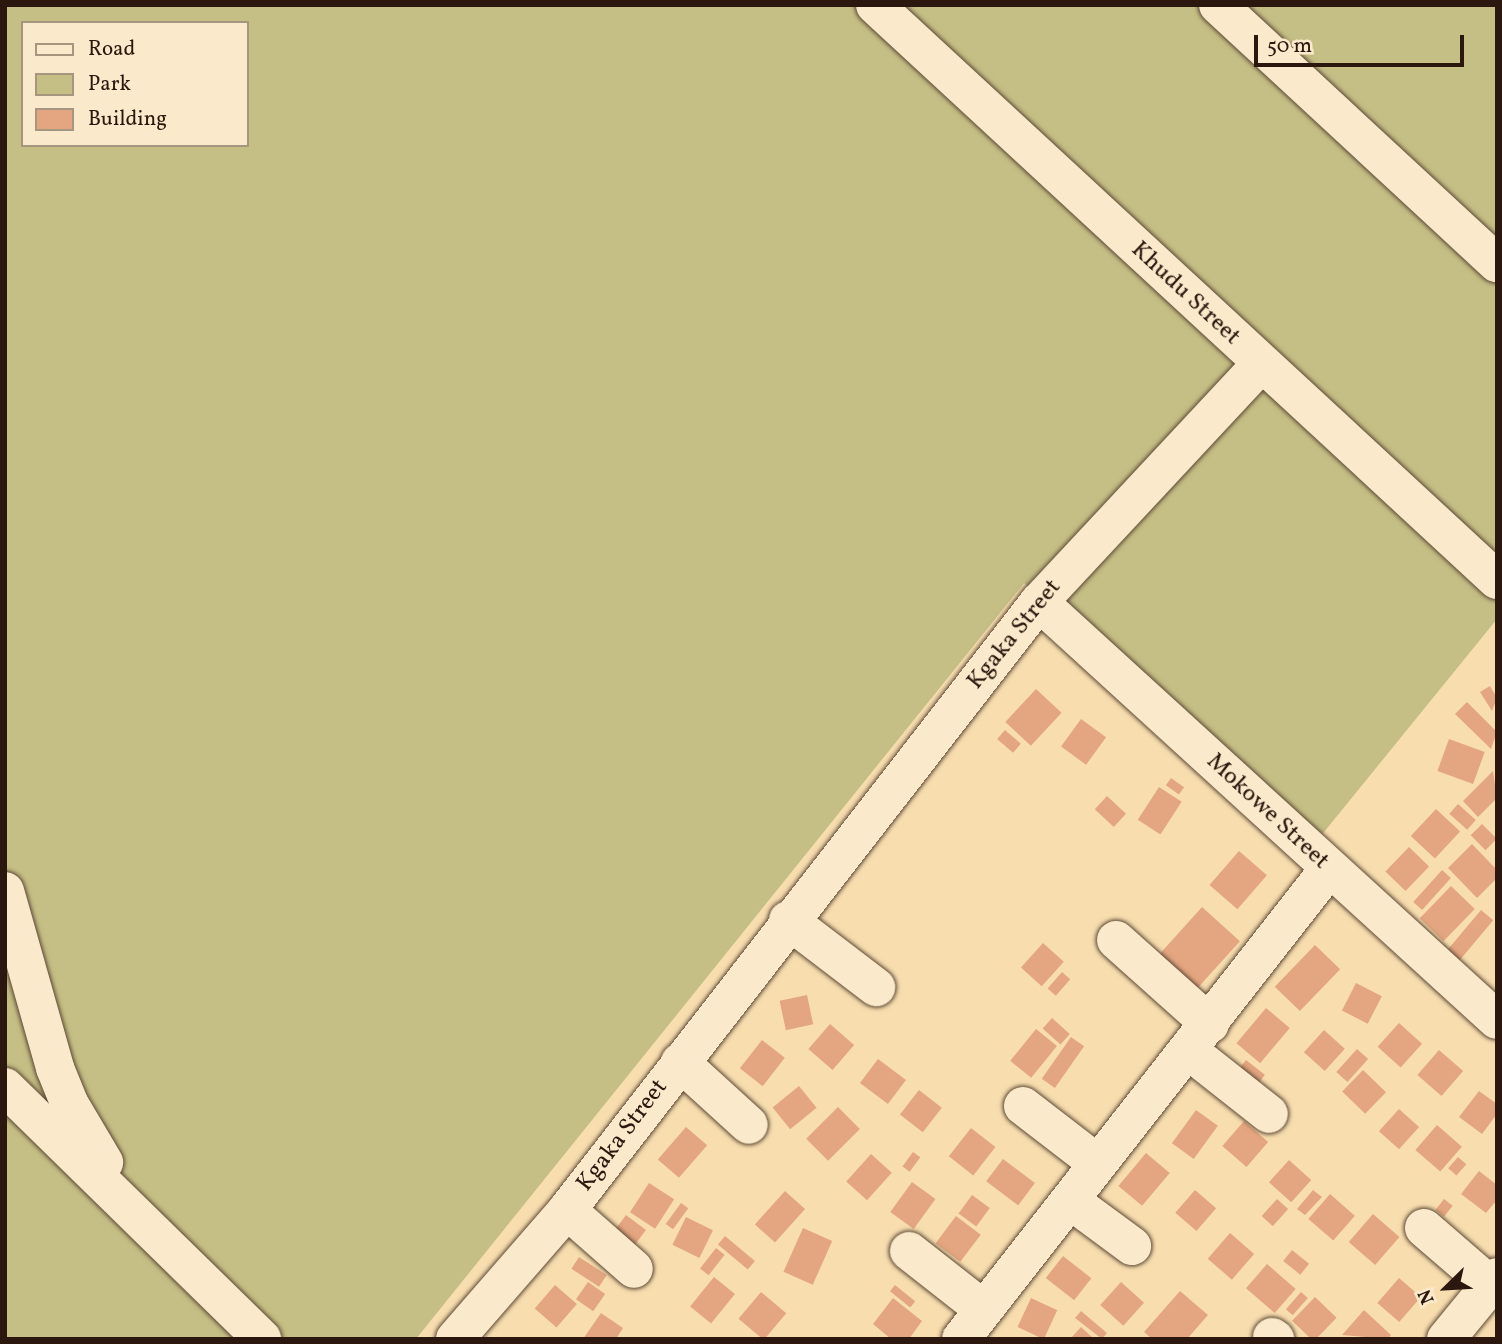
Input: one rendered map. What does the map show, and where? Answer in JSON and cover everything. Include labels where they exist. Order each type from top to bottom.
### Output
[{"type":"street","name":"Khudu Street","points":[[874,5],[1260,365],[1497,580]]},
{"type":"street","points":[[1218,5],[1497,263]]},
{"type":"street","name":"Kgaka Street","points":[[455,1339],[567,1210],[788,920],[1039,602],[1260,365]]},
{"type":"street","name":"Mokowe Street","points":[[1039,602],[1328,870],[1497,1020]]},
{"type":"street","points":[[961,1339],[1328,870]]},
{"type":"street","points":[[5,891],[64,1091],[138,1217]]},
{"type":"street","points":[[788,920],[876,987]]},
{"type":"street","points":[[1116,940],[1269,1114]]},
{"type":"street","name":"Kgaka Street","points":[[680,1062],[749,1125]]},
{"type":"street","points":[[5,1087],[262,1339]]},
{"type":"street","points":[[1023,1105],[1097,1163]]},
{"type":"street","points":[[1071,1201],[1132,1246]]},
{"type":"street","name":"Kgaka Street","points":[[567,1210],[634,1269]]},
{"type":"street","points":[[1424,1228],[1494,1281],[1446,1339]]},
{"type":"street","points":[[909,1251],[983,1309]]},
{"type":"green space","points":[[5,5],[1497,5],[1497,619],[1320,837],[1024,583],[416,1339],[5,1339]]},
{"type":"building","points":[[1490,686],[1497,698],[1492,711],[1480,692]]},
{"type":"building","points":[[1036,689],[1062,713],[1031,746],[1005,722]]},
{"type":"building","points":[[1467,702],[1497,732],[1491,749],[1455,714]]},
{"type":"building","points":[[1081,719],[1106,737],[1086,765],[1061,747]]},
{"type":"building","points":[[1005,730],[1021,744],[1013,753],[997,739]]},
{"type":"building","points":[[1449,739],[1485,752],[1473,784],[1437,771]]},
{"type":"building","points":[[1493,771],[1497,798],[1478,817],[1463,801]]},
{"type":"building","points":[[1171,778],[1184,787],[1179,795],[1166,785]]},
{"type":"building","points":[[1159,787],[1182,802],[1160,834],[1138,820]]},
{"type":"building","points":[[1107,796],[1126,814],[1114,827],[1095,809]]},
{"type":"building","points":[[1458,804],[1476,820],[1467,830],[1449,814]]},
{"type":"building","points":[[1436,809],[1460,832],[1435,859],[1411,836]]},
{"type":"building","points":[[1482,824],[1497,839],[1486,850],[1471,835]]},
{"type":"building","points":[[1472,844],[1497,870],[1497,878],[1477,898],[1448,868]]},
{"type":"building","points":[[1409,847],[1429,866],[1406,891],[1385,871]]},
{"type":"building","points":[[1239,851],[1267,875],[1237,909],[1209,885]]},
{"type":"building","points":[[1442,870],[1451,878],[1422,910],[1413,902]]},
{"type":"building","points":[[1451,886],[1475,909],[1443,941],[1420,918]]},
{"type":"building","points":[[1202,907],[1240,941],[1190,996],[1152,962]]},
{"type":"building","points":[[1481,910],[1493,920],[1451,970],[1439,960]]},
{"type":"building","points":[[1043,943],[1064,962],[1042,986],[1021,968]]},
{"type":"building","points":[[1315,945],[1340,969],[1300,1011],[1275,987]]},
{"type":"building","points":[[1062,972],[1070,979],[1056,996],[1048,989]]},
{"type":"building","points":[[1356,983],[1382,996],[1368,1024],[1342,1011]]},
{"type":"building","points":[[807,995],[813,1024],[786,1030],[780,1001]]},
{"type":"building","points":[[1266,1008],[1290,1028],[1260,1063],[1236,1043]]},
{"type":"building","points":[[1052,1018],[1070,1034],[1060,1044],[1043,1028]]},
{"type":"building","points":[[1399,1023],[1422,1044],[1401,1068],[1378,1047]]},
{"type":"building","points":[[830,1024],[854,1045],[833,1070],[808,1049]]},
{"type":"building","points":[[1036,1029],[1057,1046],[1031,1078],[1010,1061]]},
{"type":"building","points":[[1324,1030],[1345,1049],[1325,1071],[1304,1052]]},
{"type":"building","points":[[1071,1037],[1084,1046],[1055,1088],[1042,1079]]},
{"type":"building","points":[[762,1040],[785,1058],[763,1086],[740,1068]]},
{"type":"building","points":[[1357,1049],[1368,1059],[1347,1082],[1336,1072]]},
{"type":"building","points":[[1439,1050],[1463,1071],[1442,1096],[1417,1075]]},
{"type":"building","points":[[878,1059],[906,1080],[888,1104],[860,1083]]},
{"type":"building","points":[[1246,1060],[1265,1075],[1256,1087],[1237,1072]]},
{"type":"building","points":[[1363,1070],[1386,1092],[1365,1114],[1342,1092]]},
{"type":"building","points":[[799,1086],[817,1108],[790,1129],[773,1107]]},
{"type":"building","points":[[919,1090],[942,1108],[923,1132],[900,1114]]},
{"type":"building","points":[[1479,1091],[1497,1104],[1497,1114],[1482,1134],[1459,1117]]},
{"type":"building","points":[[838,1107],[860,1129],[828,1161],[806,1139]]},
{"type":"building","points":[[1399,1109],[1419,1127],[1399,1149],[1379,1131]]},
{"type":"building","points":[[1196,1110],[1218,1126],[1194,1159],[1172,1143]]},
{"type":"building","points":[[1244,1121],[1268,1142],[1247,1167],[1222,1146]]},
{"type":"building","points":[[1437,1125],[1462,1147],[1440,1172],[1415,1150]]},
{"type":"building","points":[[686,1127],[707,1145],[679,1178],[658,1159]]},
{"type":"building","points":[[971,1128],[995,1147],[973,1175],[949,1156]]},
{"type":"building","points":[[913,1152],[920,1157],[910,1172],[902,1167]]},
{"type":"building","points":[[1146,1153],[1170,1173],[1142,1206],[1118,1186]]},
{"type":"building","points":[[871,1154],[892,1173],[867,1200],[846,1181]]},
{"type":"building","points":[[1458,1157],[1466,1164],[1456,1176],[1448,1168]]},
{"type":"building","points":[[1003,1159],[1035,1183],[1018,1205],[986,1181]]},
{"type":"building","points":[[1289,1160],[1311,1180],[1291,1202],[1269,1182]]},
{"type":"building","points":[[1479,1171],[1497,1185],[1497,1200],[1486,1213],[1461,1194]]},
{"type":"building","points":[[912,1182],[935,1199],[914,1229],[890,1212]]},
{"type":"building","points":[[649,1183],[674,1199],[655,1229],[630,1212]]},
{"type":"building","points":[[1195,1190],[1216,1208],[1196,1231],[1175,1213]]},
{"type":"building","points":[[1313,1190],[1322,1197],[1305,1215],[1297,1209]]},
{"type":"building","points":[[785,1191],[805,1209],[775,1243],[755,1224]]},
{"type":"building","points":[[1330,1194],[1355,1216],[1333,1241],[1308,1219]]},
{"type":"building","points":[[972,1195],[990,1208],[976,1227],[958,1214]]},
{"type":"building","points":[[1277,1199],[1288,1209],[1273,1226],[1262,1216]]},
{"type":"building","points":[[1444,1199],[1453,1206],[1444,1217],[1435,1210]]},
{"type":"building","points":[[681,1203],[688,1208],[673,1229],[666,1224]]},
{"type":"building","points":[[1373,1214],[1399,1237],[1375,1265],[1349,1242]]},
{"type":"building","points":[[626,1215],[646,1230],[635,1244],[615,1229]]},
{"type":"building","points":[[956,1216],[981,1235],[960,1262],[936,1243]]},
{"type":"building","points":[[686,1217],[713,1230],[699,1258],[672,1245]]},
{"type":"building","points":[[803,1228],[832,1241],[813,1285],[783,1272]]},
{"type":"building","points":[[1230,1233],[1254,1254],[1232,1280],[1208,1259]]},
{"type":"building","points":[[725,1236],[755,1261],[748,1269],[718,1244]]},
{"type":"building","points":[[716,1248],[725,1255],[709,1275],[700,1268]]},
{"type":"building","points":[[1292,1250],[1309,1264],[1300,1275],[1283,1261]]},
{"type":"building","points":[[1063,1256],[1091,1278],[1074,1300],[1046,1278]]},
{"type":"building","points":[[579,1257],[607,1275],[599,1287],[571,1269]]},
{"type":"building","points":[[1267,1264],[1296,1289],[1275,1313],[1246,1288]]},
{"type":"building","points":[[714,1277],[735,1294],[711,1324],[690,1307]]},
{"type":"building","points":[[1399,1278],[1421,1297],[1399,1322],[1377,1303]]},
{"type":"building","points":[[588,1282],[605,1294],[593,1311],[576,1299]]},
{"type":"building","points":[[1121,1282],[1144,1303],[1123,1326],[1100,1305]]},
{"type":"building","points":[[555,1285],[577,1304],[557,1327],[535,1308]]},
{"type":"building","points":[[895,1285],[915,1301],[910,1308],[890,1291]]},
{"type":"building","points":[[1180,1291],[1208,1315],[1187,1339],[1152,1339],[1144,1332]]},
{"type":"building","points":[[761,1292],[786,1313],[765,1339],[739,1319]]},
{"type":"building","points":[[1301,1292],[1308,1298],[1293,1315],[1286,1309]]},
{"type":"building","points":[[1315,1297],[1337,1318],[1316,1339],[1311,1339],[1292,1321]]},
{"type":"building","points":[[893,1298],[922,1321],[909,1339],[891,1339],[873,1324]]},
{"type":"building","points":[[1031,1298],[1057,1310],[1044,1339],[1017,1327]]},
{"type":"building","points":[[1364,1310],[1391,1335],[1388,1339],[1342,1335]]},
{"type":"building","points":[[1081,1311],[1107,1333],[1102,1339],[1075,1318]]},
{"type":"building","points":[[601,1313],[623,1328],[616,1339],[583,1339]]},
{"type":"building","points":[[1081,1327],[1094,1339],[1070,1339]]}]
